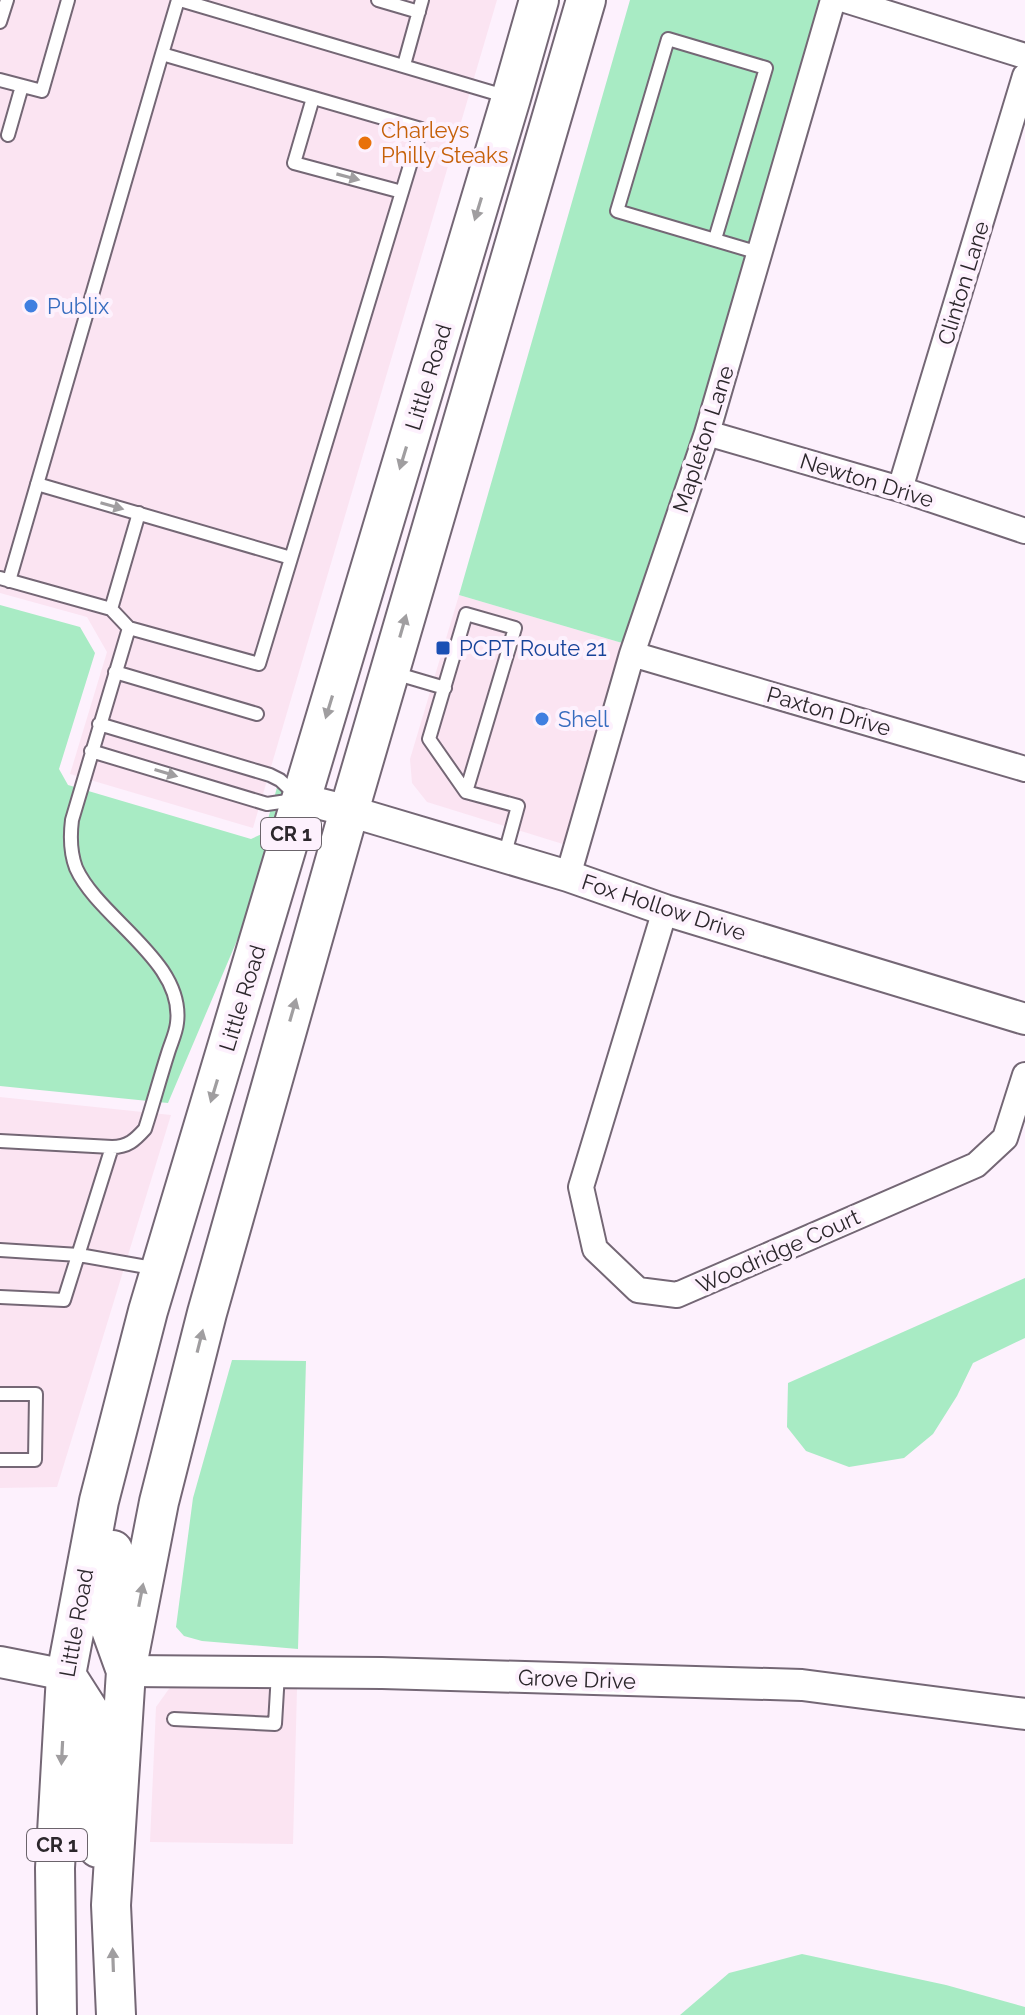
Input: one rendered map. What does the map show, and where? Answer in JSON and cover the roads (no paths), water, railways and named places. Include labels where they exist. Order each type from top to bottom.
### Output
[{"type":"main road","name":"Little Road","points":[[57,2015],[55,1868],[66,1675],[99,1501],[148,1311],[539,0]]},
{"type":"main road","name":"Little Road","points":[[116,2015],[111,1905],[126,1671],[159,1502],[207,1313],[349,811],[586,0]]},
{"type":"main road","points":[[124,1405],[128,1449],[106,1596],[109,1624],[126,1671]]},
{"type":"main road","points":[[66,1675],[89,1711],[92,1725],[94,1829],[111,1905]]},
{"type":"street","name":"Mapleton Lane","points":[[568,876],[632,654],[707,433],[833,0]]},
{"type":"street","points":[[845,0],[1025,56]]},
{"type":"street","name":"Clinton Lane","points":[[900,489],[1025,76]]},
{"type":"street","name":"Newton Drive","points":[[707,433],[900,489],[1025,531]]},
{"type":"street","name":"Paxton Drive","points":[[632,654],[1025,769]]},
{"type":"street","name":"Fox Hollow Drive","points":[[301,799],[568,876],[665,910],[1025,1019]]},
{"type":"street","name":"Woodridge Court","points":[[665,910],[581,1187],[595,1249],[638,1290],[677,1295],[976,1165],[1005,1138],[1025,1075]]},
{"type":"street","points":[[0,1662],[66,1675]]},
{"type":"street","name":"Grove Drive","points":[[126,1671],[382,1673],[802,1685],[1025,1714]]},
{"type":"lane","points":[[0,22],[7,0]]},
{"type":"lane","points":[[0,80],[42,91],[68,0]]},
{"type":"lane","points":[[162,54],[421,129],[259,664],[129,628],[111,609],[5,580],[37,484],[162,54],[179,0],[511,98]]},
{"type":"lane","points":[[378,0],[421,6],[404,65]]},
{"type":"lane","points":[[715,239],[766,68],[668,39],[617,211],[759,253]]},
{"type":"lane","points":[[8,135],[22,86]]},
{"type":"lane","points":[[313,98],[294,163],[402,192]]},
{"type":"lane","points":[[37,484],[291,558]]},
{"type":"lane","points":[[111,609],[139,513]]},
{"type":"lane","points":[[466,792],[515,628],[466,614],[429,739],[466,792],[518,806],[504,857]]},
{"type":"lane","points":[[0,1141],[123,1147],[135,1140],[145,1129],[177,1023],[171,986],[159,965],[88,886],[77,869],[71,851],[72,820],[129,628]]},
{"type":"lane","points":[[115,672],[257,714]]},
{"type":"lane","points":[[390,672],[445,688]]},
{"type":"lane","points":[[99,724],[270,775],[301,799]]},
{"type":"lane","points":[[91,751],[267,804],[301,799]]},
{"type":"lane","points":[[0,1297],[64,1300],[112,1147]]},
{"type":"lane","points":[[0,1250],[79,1255],[161,1269]]},
{"type":"lane","points":[[0,1394],[36,1394],[35,1460],[0,1460]]},
{"type":"lane","points":[[174,1719],[275,1724],[278,1673]]},
{"type":"place","name":"Charleys Philly Steaks","points":[[365,143]]},
{"type":"place","name":"Publix","points":[[31,306]]},
{"type":"place","name":"PCPT Route 21","points":[[443,648]]},
{"type":"place","name":"Shell","points":[[542,719]]}]
